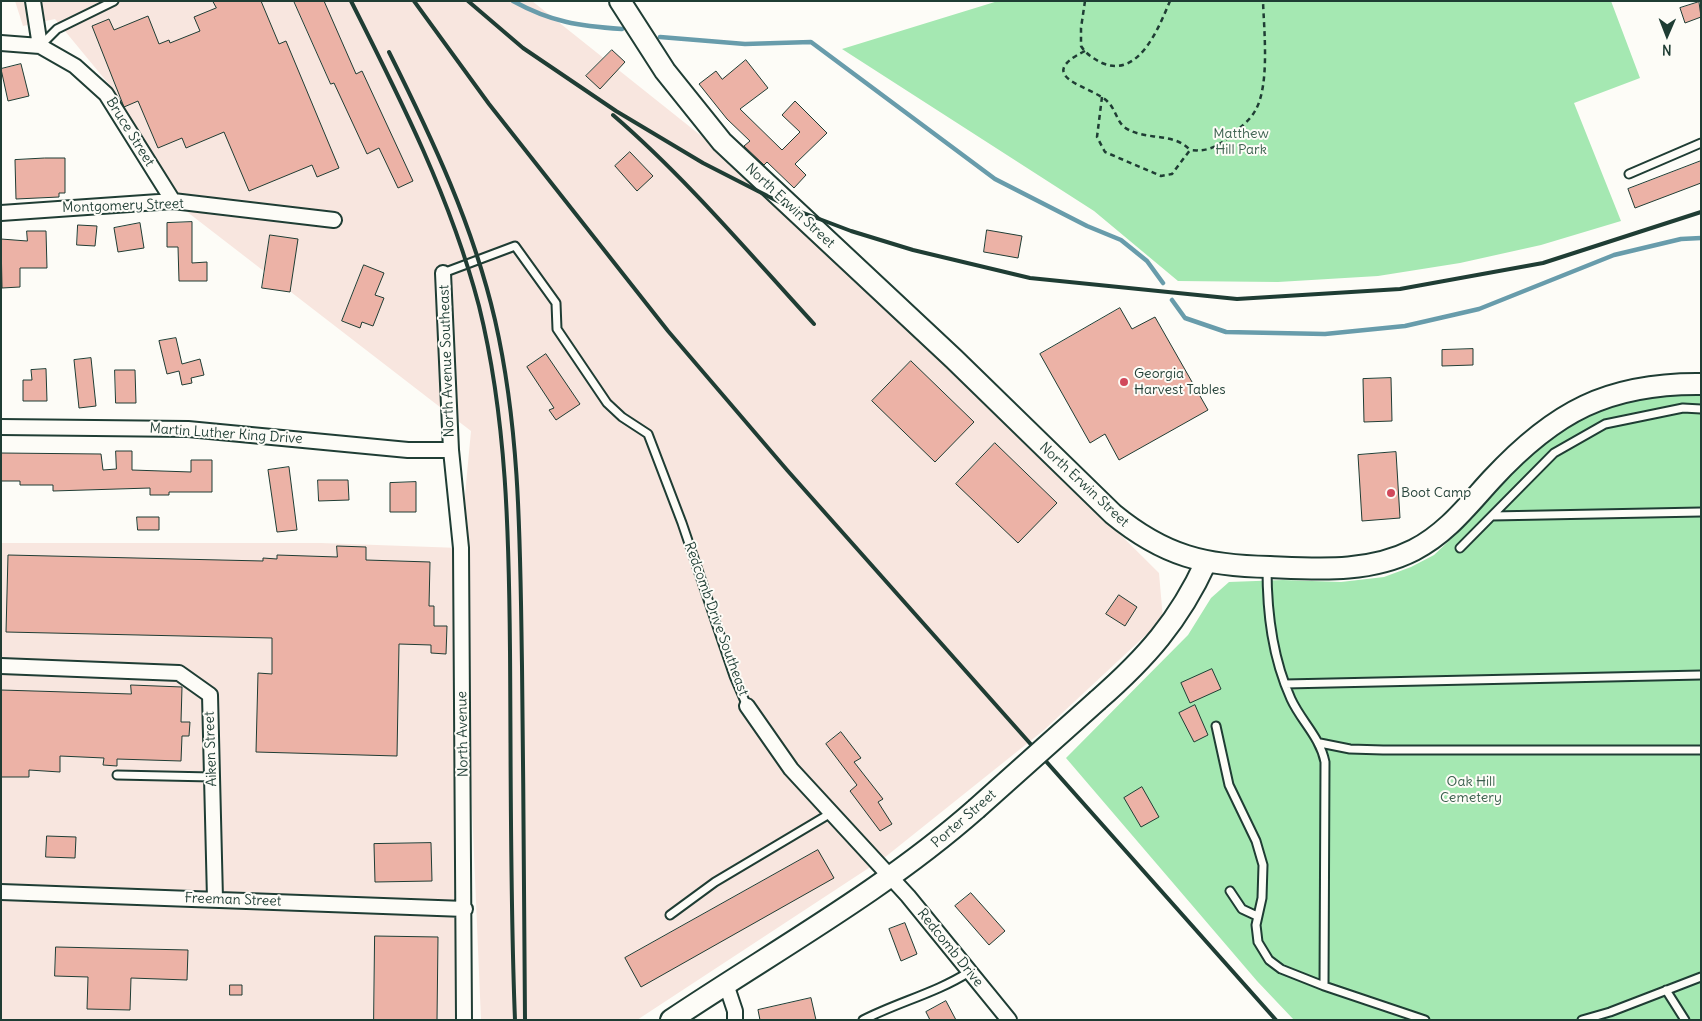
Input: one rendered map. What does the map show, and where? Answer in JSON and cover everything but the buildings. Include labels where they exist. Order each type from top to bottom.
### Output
[{"type":"street","points":[[1,43],[40,46],[34,1]]},
{"type":"street","name":"North Erwin Street","points":[[620,1],[683,95],[722,142],[954,359],[1113,514],[1155,543],[1188,558],[1206,562],[1268,567],[1352,567],[1369,565],[1400,556],[1422,546],[1446,528],[1523,447],[1572,411],[1596,400],[1630,390],[1701,384]]},
{"type":"street","name":"Bruce Street","points":[[40,46],[74,66],[106,94],[173,201]]},
{"type":"street","name":"Montgomery Street","points":[[1,213],[173,201],[334,220]]},
{"type":"street","name":"North Avenue Southeast","points":[[444,273],[451,450]]},
{"type":"street","name":"Martin Luther King Drive","points":[[1,427],[188,429],[408,450],[451,450]]},
{"type":"street","name":"North Avenue","points":[[451,450],[461,548],[465,909],[464,1020]]},
{"type":"street","name":"Porter Street","points":[[671,1020],[891,878],[935,845],[1130,672],[1157,643],[1182,606],[1206,562]]},
{"type":"street","name":"Aiken Street","points":[[1,666],[179,673],[210,695],[215,899]]},
{"type":"street","name":"Redcomb Drive Southeast","points":[[748,706],[791,769],[891,878]]},
{"type":"street","name":"Redcomb Drive","points":[[891,878],[1008,1020]]},
{"type":"street","name":"Freeman Street","points":[[1,892],[465,909]]},
{"type":"street","points":[[726,984],[735,1011],[735,1020]]},
{"type":"lane","points":[[40,46],[57,29],[114,1]]},
{"type":"lane","points":[[1630,174],[1701,143]]},
{"type":"lane","name":"Redcomb Drive Southeast","points":[[444,273],[515,246],[556,304],[558,329],[607,404],[622,417],[648,434],[682,523],[734,676],[748,706]]},
{"type":"lane","points":[[1460,548],[1554,453],[1605,424],[1683,408],[1701,410]]},
{"type":"lane","points":[[1492,516],[1701,512]]},
{"type":"lane","points":[[1268,567],[1268,610],[1274,645],[1285,684],[1297,711],[1320,743],[1325,762],[1324,986]]},
{"type":"lane","points":[[1285,684],[1701,675]]},
{"type":"lane","points":[[1216,726],[1229,785],[1256,841],[1263,866],[1262,898],[1257,916],[1258,942],[1269,960],[1294,975],[1424,1020]]},
{"type":"lane","points":[[1320,743],[1350,750],[1701,750]]},
{"type":"lane","points":[[117,775],[212,776]]},
{"type":"lane","points":[[670,915],[715,882],[831,813]]},
{"type":"lane","points":[[1230,891],[1242,909],[1257,916]]},
{"type":"lane","points":[[863,1020],[903,1001],[952,983],[969,972]]},
{"type":"lane","points":[[1582,1020],[1606,1013],[1701,977]]},
{"type":"lane","points":[[1666,990],[1685,1020]]},
{"type":"lane","points":[[1606,1013],[1610,1020]]},
{"type":"path","points":[[1085,1],[1081,28],[1082,46],[1085,51],[1106,64],[1115,66],[1130,62],[1149,43],[1170,1]]},
{"type":"path","points":[[1085,51],[1068,61],[1065,66],[1066,76],[1072,83],[1109,102],[1122,126],[1139,135],[1178,142],[1190,150],[1214,149],[1243,125],[1256,111],[1260,99],[1263,75],[1263,1]]},
{"type":"path","points":[[1102,97],[1098,137],[1100,146],[1110,156],[1161,176],[1167,176],[1175,172],[1184,155],[1190,150]]},
{"type":"shaded area","points":[[15,1],[532,1],[793,209],[1159,573],[1163,619],[1044,730],[884,858],[637,1020],[481,1020],[462,570],[465,1020],[1,1020],[1,543],[321,543],[460,548],[471,431],[173,201],[112,88],[55,19],[23,26]]},
{"type":"green space","name":"Matthew Hill Park","points":[[998,1],[1611,1],[1640,78],[1574,103],[1621,221],[1541,245],[1460,263],[1378,276],[1278,282],[1178,281],[1094,211],[842,49]]},
{"type":"green space","name":"Oak Hill Cemetery","points":[[1672,392],[1701,393],[1701,1020],[1294,1020],[1257,981],[1066,758],[1188,635],[1211,598],[1229,582],[1283,580],[1341,582],[1384,577],[1411,567],[1434,555],[1472,519],[1523,457],[1552,432],[1613,403]]},
{"type":"waterway","points":[[513,1],[540,14],[566,22],[622,29]]},
{"type":"waterway","points":[[660,37],[745,44],[811,42],[995,179],[1087,226],[1121,240],[1147,261],[1163,283]]},
{"type":"waterway","points":[[1172,300],[1185,318],[1226,332],[1325,334],[1405,326],[1479,309],[1614,255],[1681,239],[1701,238]]},
{"type":"railway","points":[[351,1],[423,150],[454,227],[468,266],[479,306],[496,392],[505,478],[509,565],[511,882],[515,1020]]},
{"type":"railway","points":[[414,1],[489,104],[668,331],[787,470],[1276,1020]]},
{"type":"railway","points":[[468,1],[523,48],[616,111],[703,163],[793,209],[851,231],[913,250],[1030,278],[1237,299],[1400,289],[1543,263],[1701,212]]},
{"type":"railway","points":[[389,52],[436,150],[463,216],[486,285],[504,363],[518,492],[521,579],[525,1020]]},
{"type":"railway","points":[[613,115],[692,190],[814,324]]},
{"type":"place","name":"Georgia Harvest Tables","points":[[1124,382]]},
{"type":"place","name":"Boot Camp","points":[[1391,493]]}]
